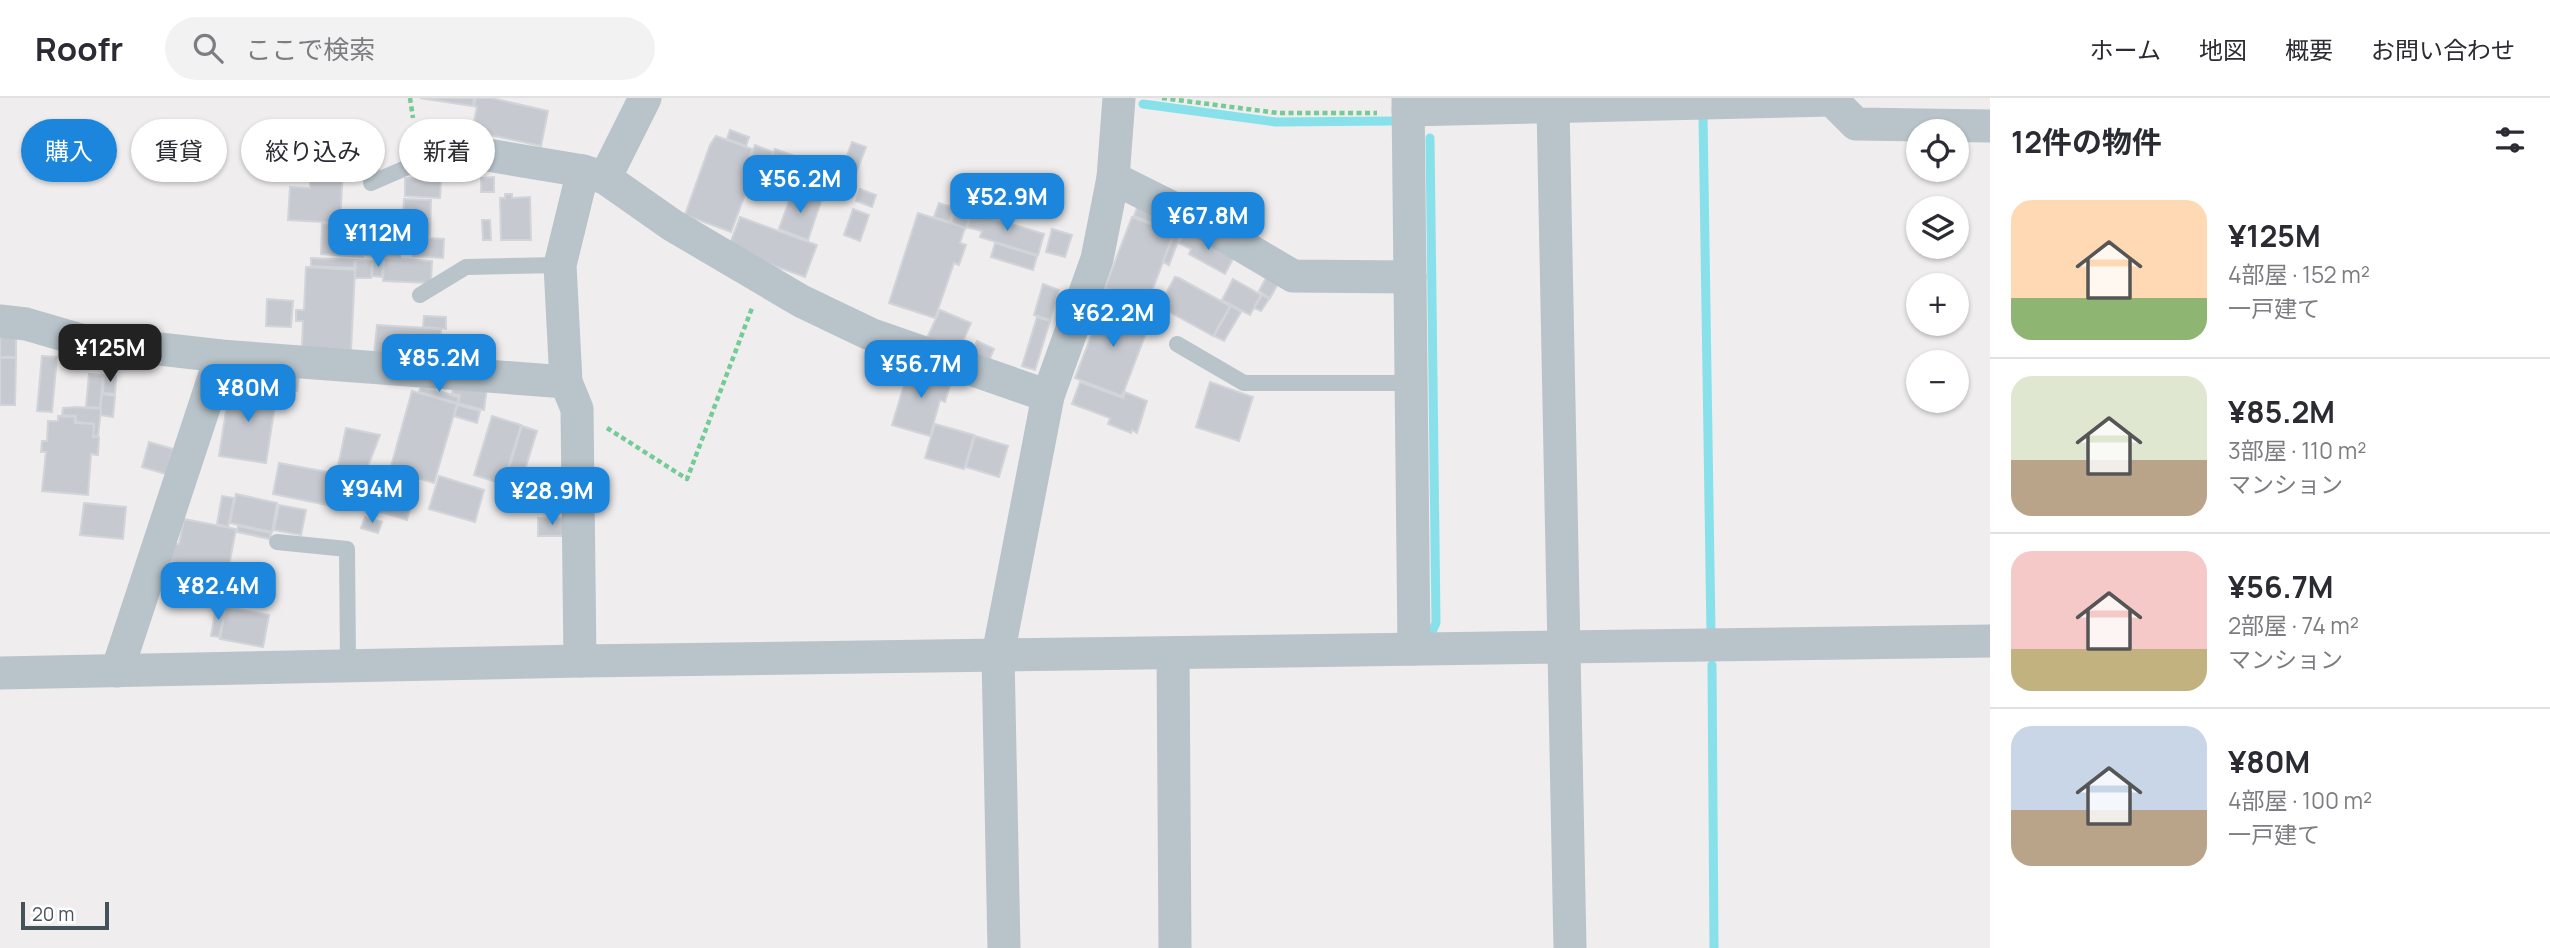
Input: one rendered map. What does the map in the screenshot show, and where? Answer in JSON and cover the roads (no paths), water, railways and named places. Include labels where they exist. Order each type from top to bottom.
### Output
[{"type":"street","points":[[580,661],[571,395],[560,265],[594,174],[645,98]]},
{"type":"street","points":[[1004,948],[998,655],[1048,396],[1097,259],[1113,178],[1119,98]]},
{"type":"street","points":[[1414,649],[1408,107],[1832,100],[1856,124],[1990,126]]},
{"type":"street","points":[[1553,106],[1570,948]]},
{"type":"street","points":[[495,157],[594,174],[672,225],[801,301],[870,334],[1048,396]]},
{"type":"street","points":[[1113,178],[1205,224],[1293,276],[1410,277]]},
{"type":"street","points":[[0,321],[26,324],[81,340],[571,395]]},
{"type":"street","points":[[117,671],[221,356]]},
{"type":"street","points":[[0,673],[580,661],[1990,641]]},
{"type":"street","points":[[1173,653],[1175,948]]},
{"type":"lane","points":[[371,183],[399,171]]},
{"type":"lane","points":[[420,295],[466,267],[560,265]]},
{"type":"lane","points":[[1177,344],[1244,383],[1411,383]]},
{"type":"lane","points":[[277,542],[347,549],[348,666]]},
{"type":"waterway","points":[[1143,104],[1276,122],[1393,121]]},
{"type":"waterway","points":[[1703,115],[1711,633]]},
{"type":"waterway","points":[[1430,138],[1436,623],[1431,634]]},
{"type":"waterway","points":[[1712,665],[1714,948]]}]
